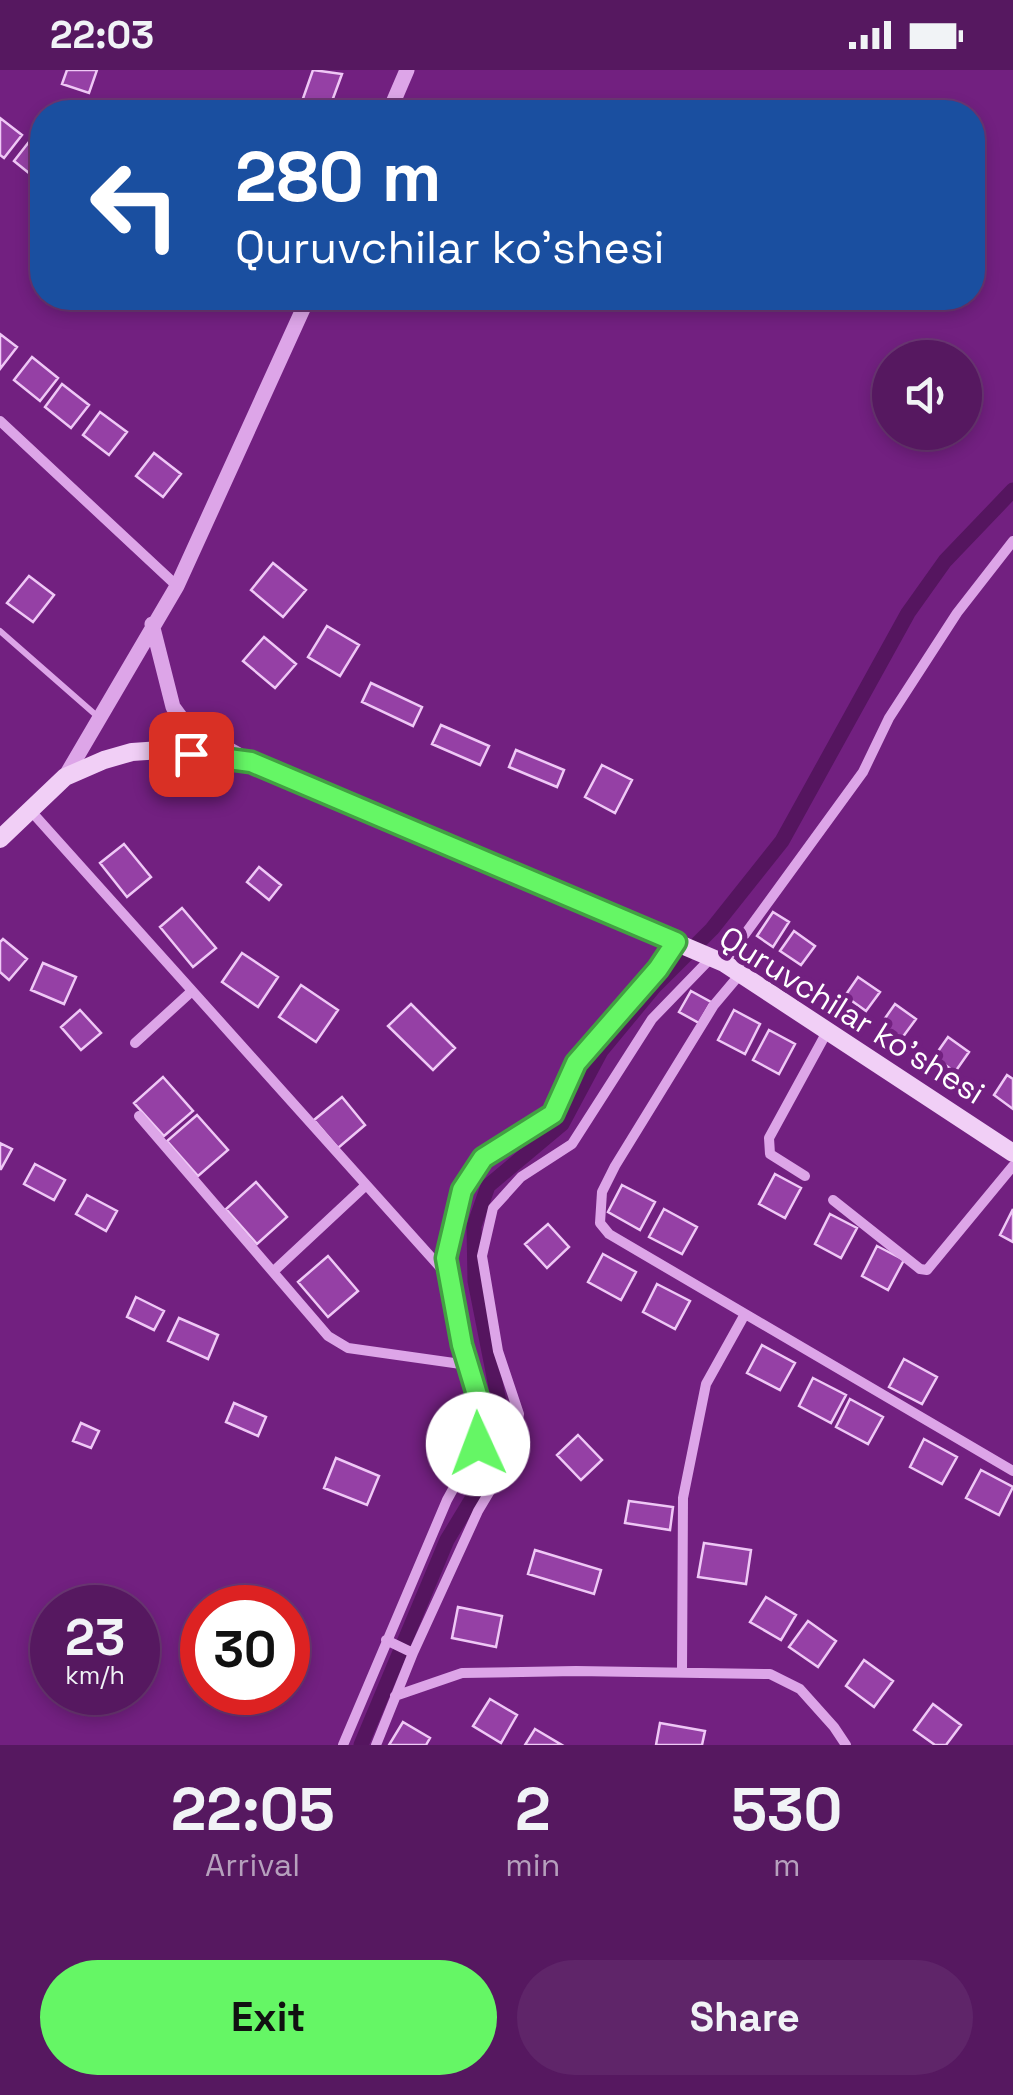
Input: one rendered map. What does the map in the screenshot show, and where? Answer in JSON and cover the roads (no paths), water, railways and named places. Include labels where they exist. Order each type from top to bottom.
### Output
[{"type":"main road","name":"Quruvchilar ko'shesi","points":[[0,839],[65,777],[104,760],[132,752],[161,750],[251,762],[720,962],[1013,1153]]},
{"type":"street","points":[[394,100],[407,70]]},
{"type":"street","points":[[65,777],[177,586],[303,310]]},
{"type":"street","points":[[0,421],[177,586]]},
{"type":"street","points":[[376,1745],[411,1651],[478,1510],[512,1454],[519,1414],[498,1350],[482,1256],[493,1208],[521,1177],[572,1144],[652,1019],[720,962],[863,772],[889,718],[957,613],[1013,541]]},
{"type":"street","points":[[152,624],[166,687],[187,726],[251,762]]},
{"type":"street","points":[[30,810],[449,1277]]},
{"type":"street","points":[[342,1745],[390,1642],[447,1500],[478,1444],[478,1398],[446,1258],[462,1190],[483,1158],[553,1114],[576,1063],[681,945]]},
{"type":"street","points":[[720,962],[714,1004],[615,1166],[602,1192],[600,1223],[609,1234],[1013,1470]]},
{"type":"street","points":[[134,1043],[192,991]]},
{"type":"street","points":[[805,1176],[770,1154],[769,1138],[828,1030]]},
{"type":"street","points":[[139,1116],[328,1336],[348,1348],[468,1365]]},
{"type":"street","points":[[832,1200],[920,1269],[927,1270],[1013,1166]]},
{"type":"street","points":[[275,1270],[365,1186]]},
{"type":"street","points":[[682,1672],[684,1498],[706,1384],[745,1314]]},
{"type":"street","points":[[390,1642],[411,1651]]},
{"type":"street","points":[[396,1696],[462,1673],[770,1674],[800,1689],[846,1745]]},
{"type":"lane","points":[[0,631],[99,717]]},
{"type":"waterway","points":[[361,1745],[447,1540],[501,1451],[503,1422],[475,1281],[474,1226],[488,1186],[562,1124],[601,1051],[654,987],[712,929],[782,841],[908,613],[945,561],[1013,490]]}]
